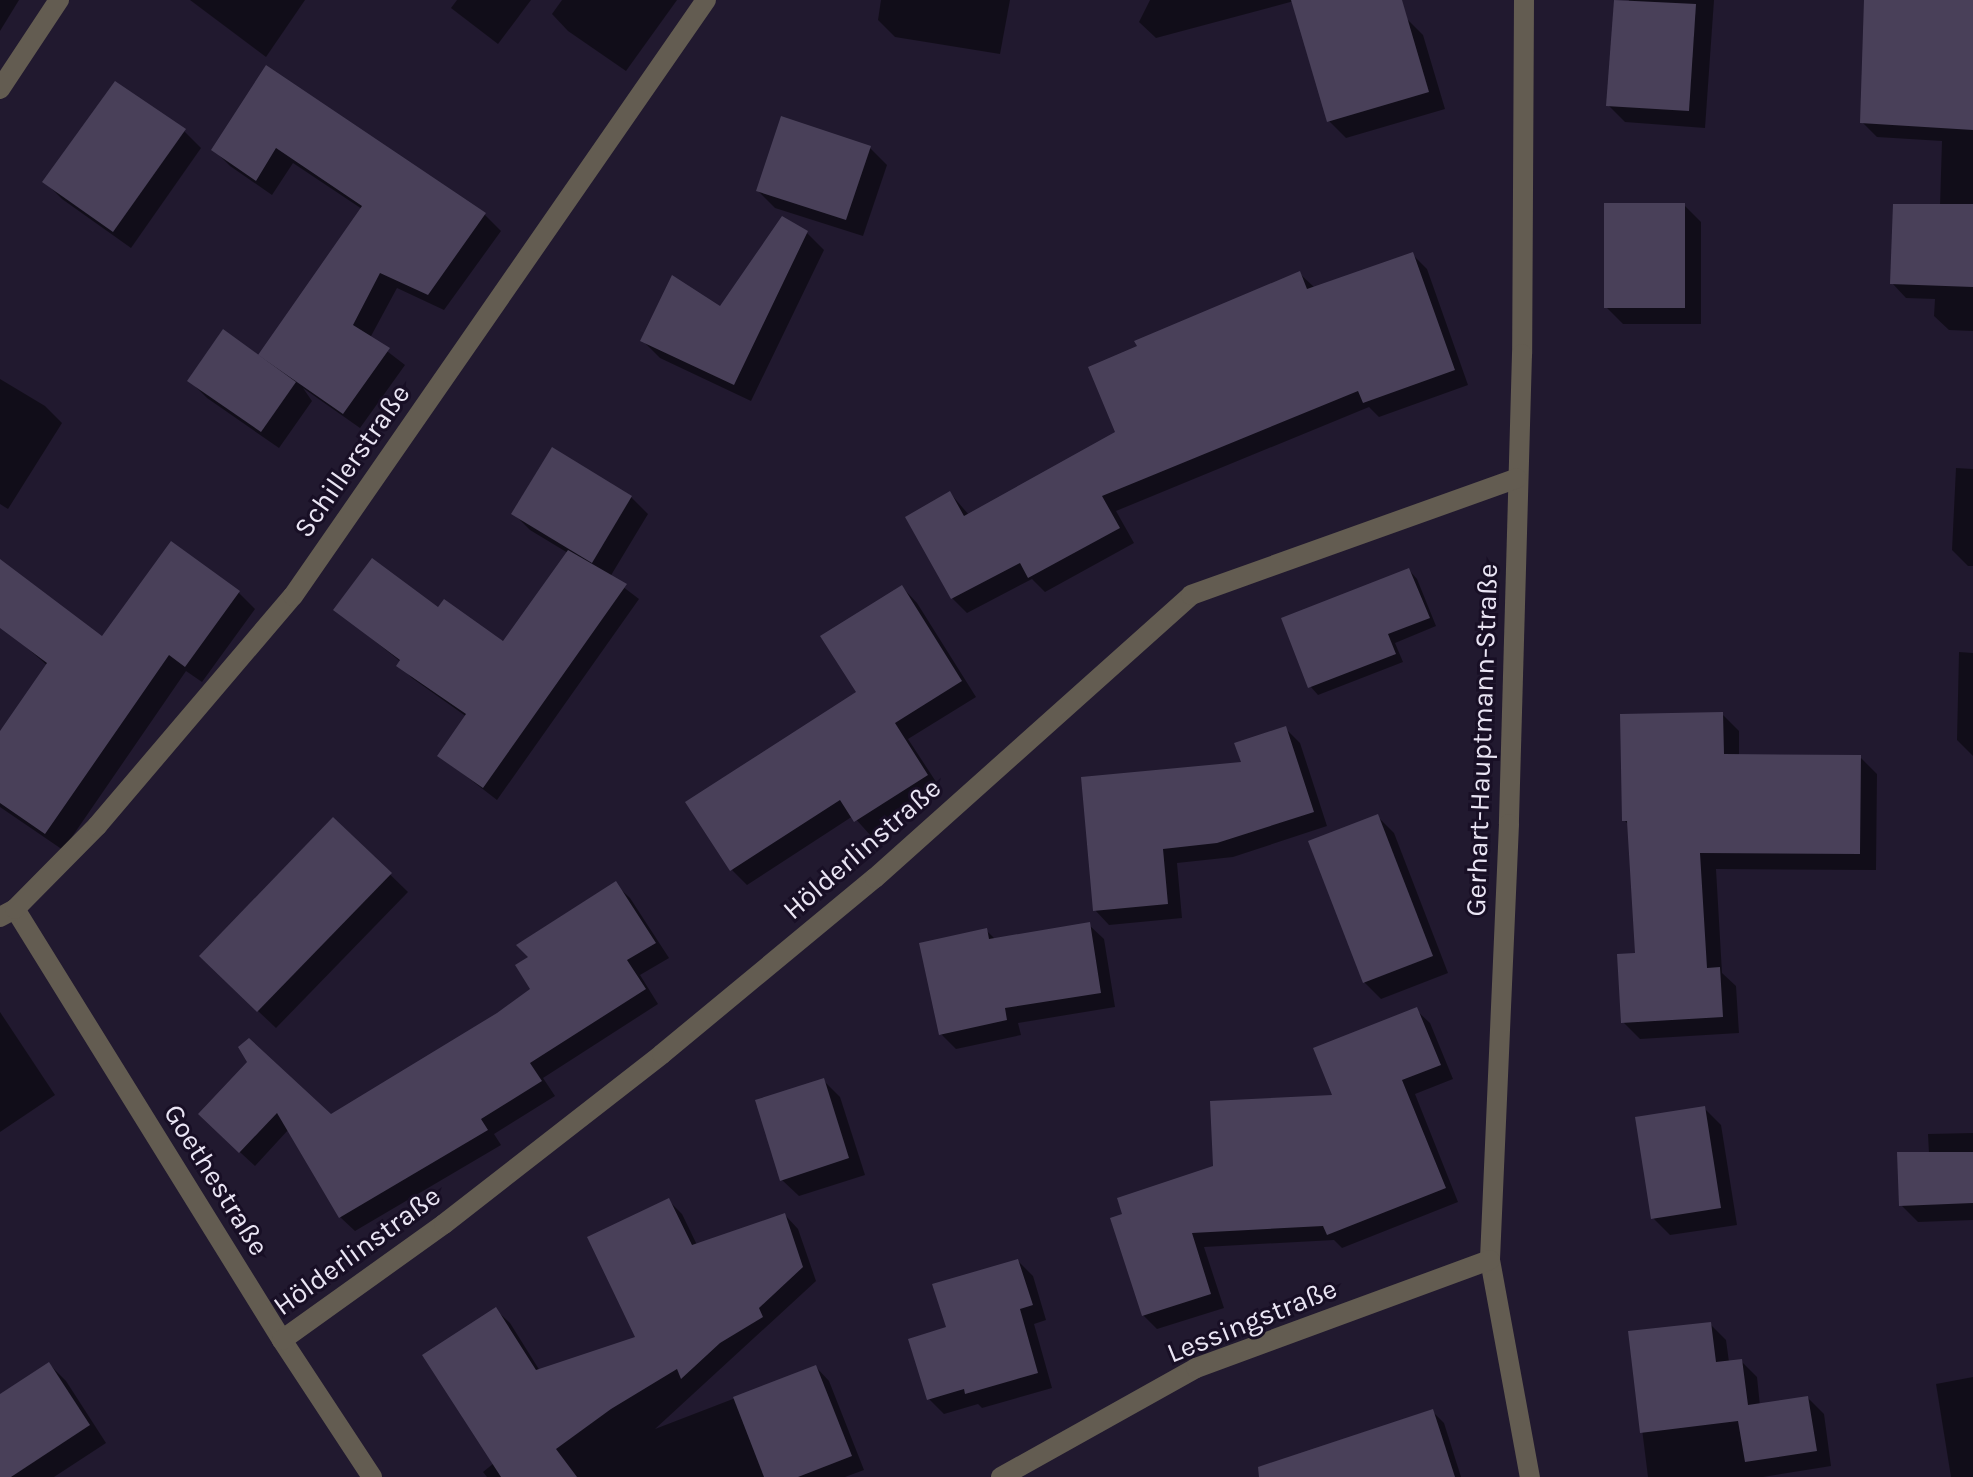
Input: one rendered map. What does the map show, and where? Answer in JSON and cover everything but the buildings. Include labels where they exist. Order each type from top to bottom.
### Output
[{"type":"street","points":[[0,89],[59,0]]},
{"type":"street","name":"Schillerstraße","points":[[8,913],[97,826],[293,596],[706,0]]},
{"type":"street","name":"Gerhart-Hauptmann-Straße","points":[[1524,0],[1522,354],[1509,824],[1490,1260],[1530,1477]]},
{"type":"street","name":"Hölderlinstraße","points":[[282,1340],[444,1224],[662,1054],[875,878],[1191,595],[1517,478]]},
{"type":"street","name":"Goethestraße","points":[[8,913],[372,1477]]},
{"type":"street","name":"Lessingstraße","points":[[1001,1477],[1196,1368],[1490,1260]]}]
